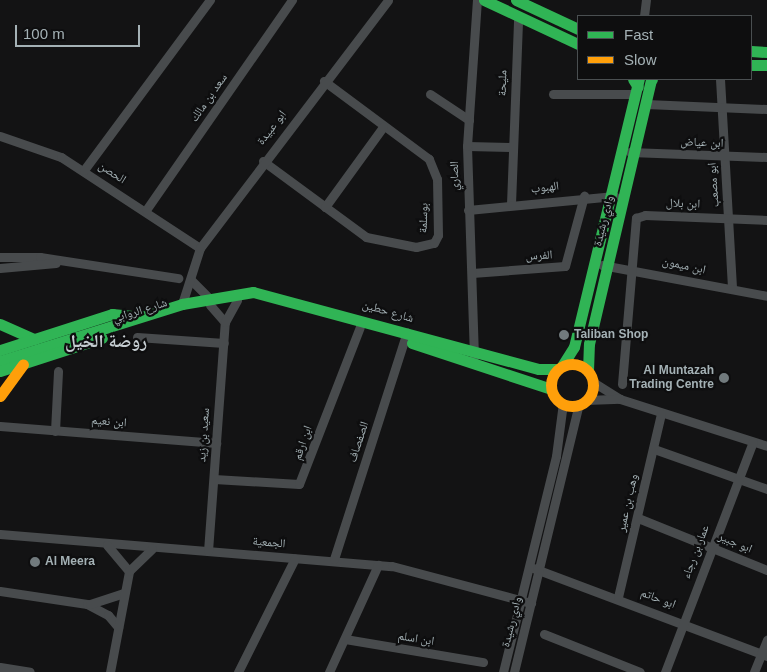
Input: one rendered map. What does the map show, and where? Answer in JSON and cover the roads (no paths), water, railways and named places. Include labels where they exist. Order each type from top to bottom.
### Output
[{"type":"street","points":[[84,170],[210,0]]},
{"type":"street","name":"سعد بن مالك","points":[[146,210],[292,0]]},
{"type":"street","name":"ابو عبيدة","points":[[182,304],[200,248],[263,161],[388,0]]},
{"type":"street","name":"الصاري","points":[[474,356],[467,146],[477,0]]},
{"type":"street","points":[[484,0],[518,20],[577,44]]},
{"type":"street","points":[[516,0],[577,29]]},
{"type":"street","points":[[644,15],[646,0]]},
{"type":"street","name":"مليحة","points":[[511,204],[518,20]]},
{"type":"street","points":[[752,51],[767,52]]},
{"type":"street","points":[[752,65],[767,65]]},
{"type":"street","name":"ابو مصعب","points":[[720,80],[732,289]]},
{"type":"street","name":"بوسلمة","points":[[263,161],[366,237],[416,247],[434,243],[438,235],[435,168],[324,81]]},
{"type":"street","points":[[553,94],[643,82]]},
{"type":"street","name":"وادي رشيدة","points":[[588,371],[608,266],[635,152],[650,104],[643,82]]},
{"type":"street","name":"وادي رشيدة","points":[[560,368],[574,346],[623,151],[643,82]]},
{"type":"street","points":[[430,94],[469,120]]},
{"type":"street","points":[[650,104],[767,109]]},
{"type":"street","points":[[325,207],[383,127]]},
{"type":"street","name":"الحصن","points":[[0,136],[37,146],[84,170],[200,248]]},
{"type":"street","points":[[467,146],[513,147]]},
{"type":"street","name":"ابن عياض","points":[[623,151],[767,157]]},
{"type":"street","name":"الهبوب","points":[[468,210],[584,196],[612,195],[625,197]]},
{"type":"street","name":"الفرس","points":[[472,274],[565,266],[584,196]]},
{"type":"street","name":"ابن بلال","points":[[634,268],[634,224],[645,214],[767,220]]},
{"type":"street","points":[[0,257],[59,262],[178,278]]},
{"type":"street","points":[[0,268],[59,262]]},
{"type":"street","name":"ابن ميمون","points":[[595,264],[634,268],[767,296]]},
{"type":"street","points":[[622,384],[634,268]]},
{"type":"street","points":[[191,280],[210,301],[225,322]]},
{"type":"street","name":"شارع حطين","points":[[210,301],[238,292],[278,295],[474,356],[539,369],[560,368]]},
{"type":"street","name":"شارع حطين","points":[[237,300],[280,303],[360,327],[406,336]]},
{"type":"street","name":"شارع الروابي","points":[[0,350],[112,314],[135,317],[182,304],[237,300]]},
{"type":"street","name":"سعيد بن زيد","points":[[208,551],[225,322],[237,300]]},
{"type":"street","name":"شارع الروابي","points":[[24,363],[210,301]]},
{"type":"street","points":[[0,361],[135,317]]},
{"type":"street","points":[[0,324],[34,340]]},
{"type":"street","name":"ابن ارقم","points":[[214,479],[299,484],[360,327]]},
{"type":"street","name":"الصفصاف","points":[[334,559],[406,336]]},
{"type":"street","points":[[137,337],[224,343]]},
{"type":"street","name":"شارع حطين","points":[[474,356],[551,389]]},
{"type":"street","points":[[0,372],[24,363]]},
{"type":"street","points":[[0,396],[24,363]]},
{"type":"street","points":[[620,399],[563,404],[551,389],[560,368],[578,365],[588,371],[593,382],[620,399],[661,414],[767,446]]},
{"type":"street","points":[[55,431],[58,371]]},
{"type":"street","points":[[582,402],[593,382]]},
{"type":"street","name":"وادي رشيدة","points":[[534,568],[582,402]]},
{"type":"street","name":"وادي رشيدة","points":[[514,672],[526,601],[560,441],[563,404]]},
{"type":"street","name":"وهب بن عمير","points":[[618,597],[661,414]]},
{"type":"street","name":"ابن نعيم","points":[[0,426],[216,443]]},
{"type":"street","name":"عمار بن رجاء","points":[[665,672],[711,547],[753,442]]},
{"type":"street","points":[[654,449],[767,489]]},
{"type":"street","name":"ابو جبير","points":[[638,518],[767,570]]},
{"type":"street","name":"الجمعية","points":[[0,534],[153,549],[334,559],[378,564],[526,601]]},
{"type":"street","points":[[107,545],[120,556],[129,571]]},
{"type":"street","points":[[110,672],[129,571],[153,549]]},
{"type":"street","points":[[238,672],[295,558]]},
{"type":"street","points":[[329,672],[378,564]]},
{"type":"street","name":"ابو حاتم","points":[[534,568],[618,597],[764,655]]},
{"type":"street","points":[[0,591],[87,604],[108,615],[118,628]]},
{"type":"street","points":[[87,604],[124,593]]},
{"type":"street","name":"وادي رشيدة","points":[[503,672],[526,601]]},
{"type":"street","points":[[544,634],[640,672]]},
{"type":"street","name":"ابن اسلم","points":[[344,639],[483,662]]},
{"type":"street","points":[[754,672],[764,655],[767,640]]},
{"type":"street","points":[[0,667],[30,672]]},
{"type":"place","name":"Taliban Shop","points":[[564,335]]},
{"type":"place","name":"Al Muntazah Trading Centre","points":[[724,378]]},
{"type":"place","name":"Al Meera","points":[[35,562]]},
{"type":"district","name":"روضة الخيل","points":[[106,341]]}]
